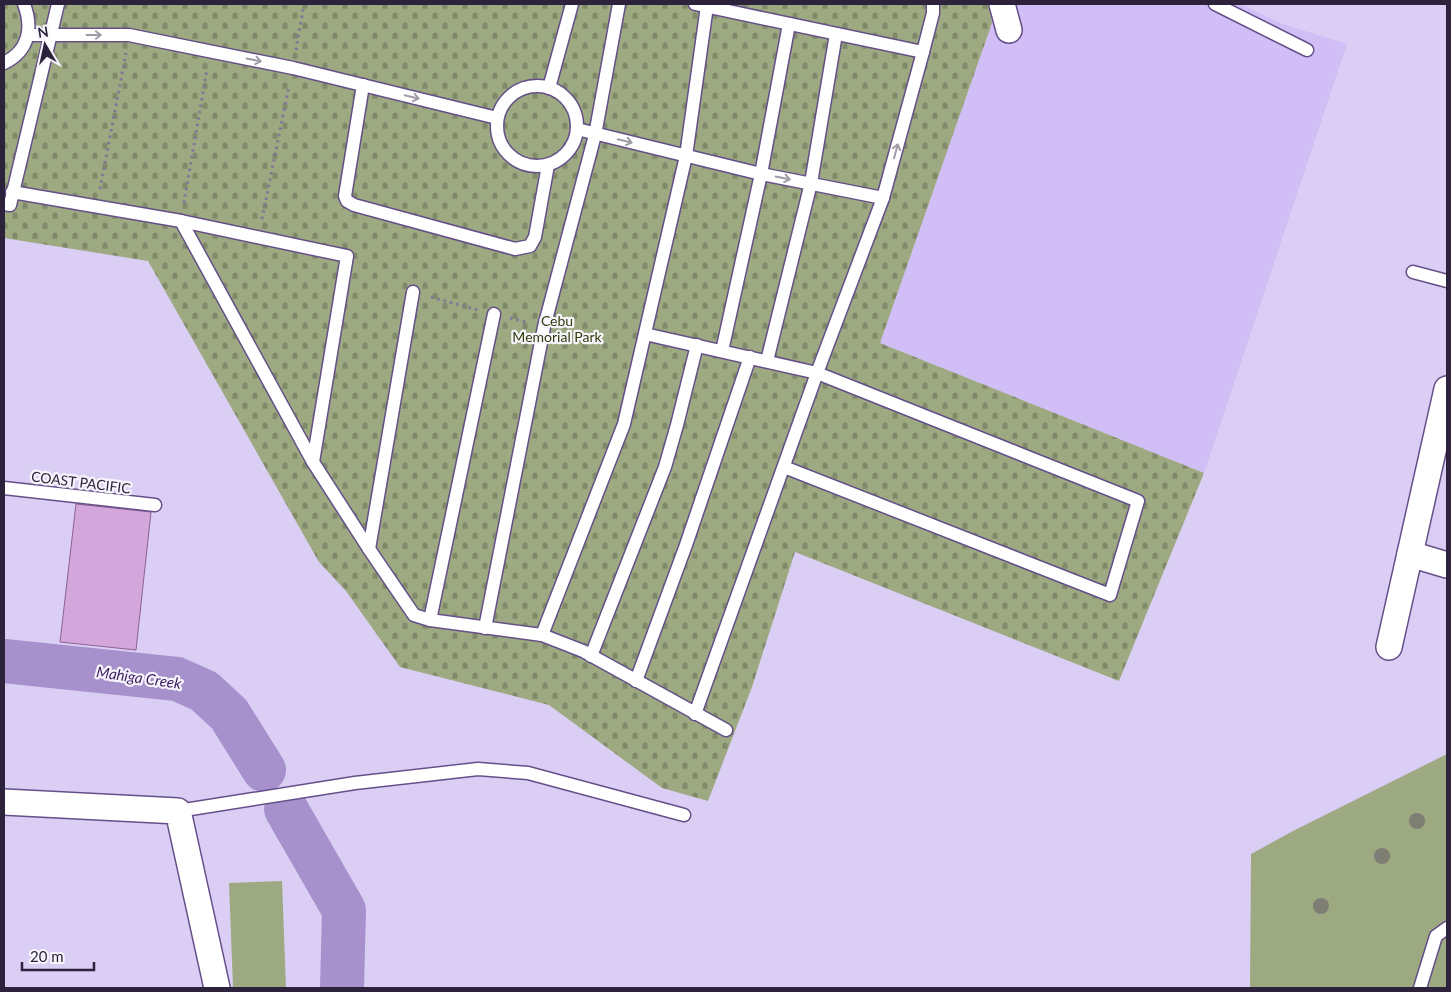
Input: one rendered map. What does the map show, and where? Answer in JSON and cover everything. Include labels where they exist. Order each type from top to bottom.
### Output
[{"type":"street","points":[[1002,4],[1009,30]]},
{"type":"street","points":[[1389,648],[1447,389]]},
{"type":"street","points":[[1410,554],[1447,565]]},
{"type":"street","points":[[4,802],[178,811],[217,988]]},
{"type":"lane","points":[[4,63],[16,56],[24,46],[28,35],[30,24],[24,4]]},
{"type":"lane","points":[[4,204],[10,205],[58,4]]},
{"type":"lane","points":[[549,88],[572,4]]},
{"type":"lane","points":[[486,628],[544,327],[595,135],[618,4]]},
{"type":"lane","points":[[695,714],[817,373],[883,198],[923,52],[933,13],[933,4]]},
{"type":"lane","points":[[1215,4],[1307,50]]},
{"type":"lane","points":[[542,635],[624,424],[686,156],[701,5],[923,52]]},
{"type":"lane","points":[[722,351],[762,174],[789,24]]},
{"type":"lane","points":[[767,361],[811,183],[836,34]]},
{"type":"lane","points":[[28,35],[129,35],[293,68],[497,118]]},
{"type":"lane","points":[[363,85],[345,196],[347,201],[354,205],[515,249],[530,246],[535,237],[548,165]]},
{"type":"lane","points":[[538,86],[549,88],[559,92],[568,100],[573,109],[578,129],[574,142],[568,152],[559,160],[548,165],[536,167],[524,165],[514,160],[505,152],[499,141],[496,129],[497,118],[507,98],[516,91],[538,86]]},
{"type":"lane","points":[[578,129],[595,135],[762,174],[883,198]]},
{"type":"lane","points":[[12,192],[181,221],[347,256],[313,462]]},
{"type":"lane","points":[[181,221],[313,462],[414,615],[430,620],[542,635],[582,651],[726,730]]},
{"type":"lane","points":[[1413,272],[1447,280]]},
{"type":"lane","points":[[369,549],[413,292]]},
{"type":"lane","points":[[430,620],[494,314]]},
{"type":"lane","points":[[645,334],[817,373],[1138,501],[1110,594],[784,467]]},
{"type":"lane","points":[[591,656],[665,467],[697,345]]},
{"type":"lane","points":[[636,681],[686,545],[750,358]]},
{"type":"lane","name":"COAST PACIFIC","points":[[4,488],[155,506]]},
{"type":"lane","points":[[178,811],[355,783],[478,769],[528,773],[684,815]]},
{"type":"lane","points":[[1420,988],[1436,936],[1447,928]]},
{"type":"path","points":[[259,237],[304,4]]},
{"type":"path","points":[[97,207],[129,35]]},
{"type":"path","points":[[181,221],[210,51]]},
{"type":"shaded area","points":[[989,4],[1240,4],[1283,24],[1347,44],[1204,473],[880,343],[992,23]]},
{"type":"green space","name":"Cebu Memorial Park","points":[[4,4],[989,4],[992,23],[880,343],[1204,473],[1119,681],[795,552],[752,687],[708,801],[662,788],[549,705],[400,667],[346,591],[319,562],[148,261],[4,238]]},
{"type":"green space","points":[[1447,754],[1447,988],[1250,988],[1251,854]]},
{"type":"green space","points":[[282,881],[286,988],[233,988],[229,883]]},
{"type":"building","points":[[76,504],[151,512],[136,650],[60,642]]},
{"type":"waterway","name":"Mahiga Creek","points":[[4,661],[177,679],[204,691],[229,714],[264,770]]},
{"type":"waterway","name":"Mahiga Creek","points":[[286,809],[344,910],[342,988]]}]
